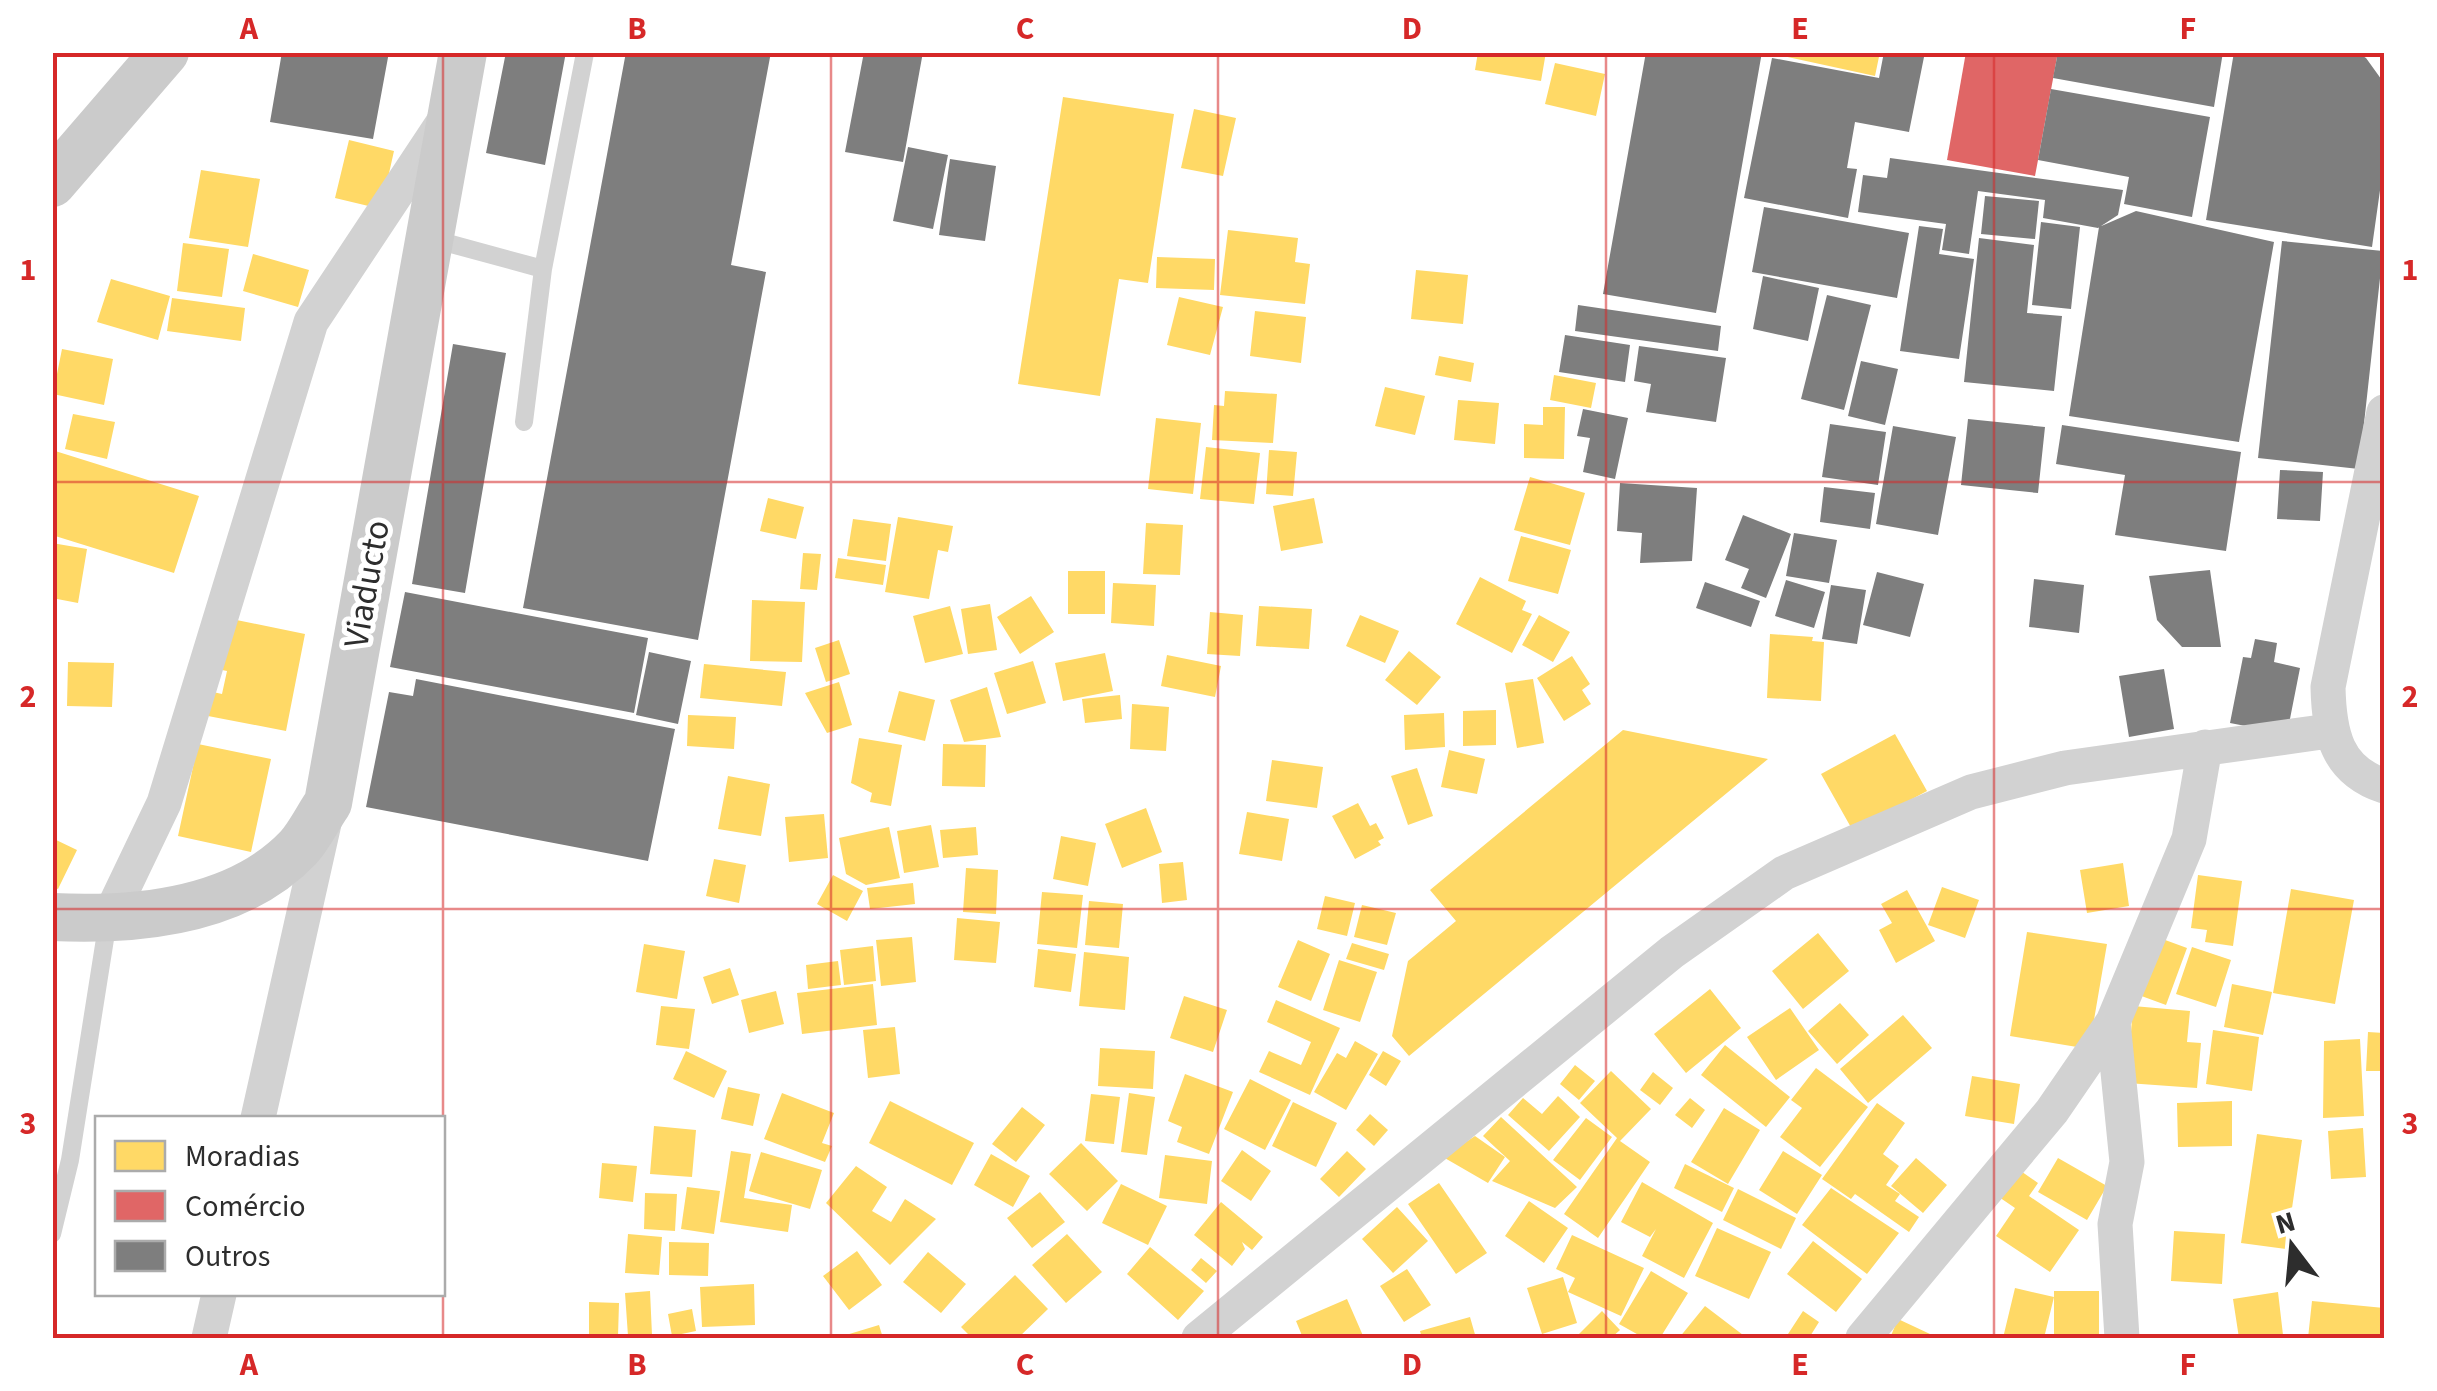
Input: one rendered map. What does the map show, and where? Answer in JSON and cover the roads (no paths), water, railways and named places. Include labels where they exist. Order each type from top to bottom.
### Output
[{"type":"street","points":[[52,183],[165,52]]},
{"type":"street","name":"Viaducto","points":[[52,918],[108,920],[201,905],[258,878],[298,848],[328,803],[463,52]]},
{"type":"street","points":[[108,920],[164,803],[310,322],[453,107]]},
{"type":"street","points":[[2384,412],[2328,687],[2328,732],[2364,779],[2384,786]]},
{"type":"street","points":[[1199,1338],[1672,952],[1784,874],[1971,792],[2065,768],[2328,732]]},
{"type":"street","points":[[1863,1338],[2052,1112],[2113,1022],[2189,839],[2205,747]]},
{"type":"street","points":[[258,1116],[328,803]]},
{"type":"street","points":[[2113,1022],[2127,1162],[2116,1224],[2122,1338]]},
{"type":"street","points":[[209,1338],[219,1296]]},
{"type":"lane","points":[[524,422],[543,269],[585,54]]},
{"type":"lane","points":[[429,238],[543,269]]},
{"type":"lane","points":[[52,1234],[70,1160],[108,920]]},
{"type":"lane","points":[[52,1150],[70,1160]]}]
